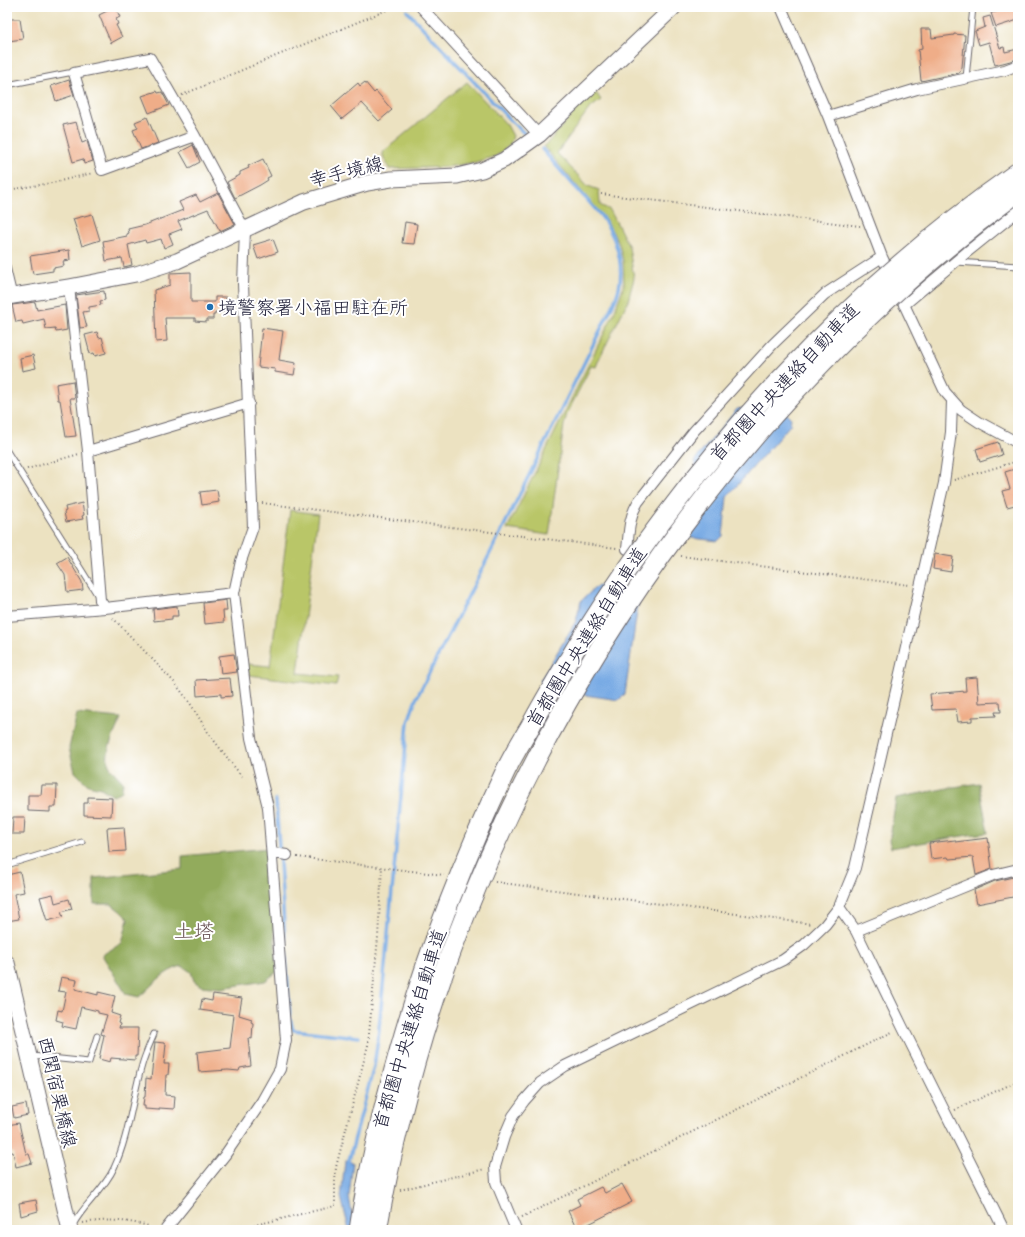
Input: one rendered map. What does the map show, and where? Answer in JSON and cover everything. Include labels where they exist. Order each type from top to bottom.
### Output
[{"type":"highway","name":"首都圏中央連絡自動車道","points":[[359,1230],[375,1148],[391,1081],[412,1006],[437,932],[468,856],[506,770],[561,670],[608,597],[666,514],[724,443],[781,378],[849,310],[917,250],[985,195],[1018,172]]},
{"type":"highway","name":"首都圏中央連絡自動車道","points":[[377,1230],[409,1085],[430,1012],[456,939],[487,864],[527,778],[575,688],[625,607],[683,526],[738,455],[810,375],[869,316],[942,252],[1018,192]]},
{"type":"main road","name":"幸手境線","points":[[10,296],[69,287],[136,274],[177,261],[304,202],[367,183],[391,179],[457,176],[482,170],[504,160],[538,135],[674,7]]},
{"type":"main road","name":"西関宿栗橋線","points":[[7,963],[28,1056],[74,1228]]},
{"type":"street","points":[[421,7],[538,135]]},
{"type":"street","points":[[781,7],[828,116],[882,257],[945,392],[961,410],[979,422],[1018,443]]},
{"type":"street","points":[[165,1230],[224,1155],[262,1101],[280,1069],[286,1040],[273,853],[268,807],[251,738],[234,593],[241,561],[253,527],[243,284],[245,230],[195,136],[150,58],[74,73],[102,170],[195,136]]},
{"type":"street","points":[[828,116],[917,90],[1005,70],[1018,65]]},
{"type":"street","points":[[904,305],[1018,212]]},
{"type":"street","points":[[626,549],[630,518],[638,502],[694,431],[773,344],[825,294],[882,257]]},
{"type":"street","points":[[69,287],[88,451],[103,604]]},
{"type":"street","points":[[514,1226],[496,1182],[495,1167],[504,1137],[513,1116],[540,1083],[565,1066],[783,960],[804,945],[825,925],[839,907],[855,868],[944,483],[951,432],[952,400]]},
{"type":"street","points":[[88,451],[249,403]]},
{"type":"street","points":[[7,616],[103,604],[234,593]]},
{"type":"street","points":[[273,853],[287,855]]},
{"type":"street","points":[[856,931],[993,875],[1018,869]]},
{"type":"street","points":[[839,907],[856,931],[1004,1230]]},
{"type":"lane","points":[[966,78],[973,7]]},
{"type":"lane","points":[[7,85],[74,73]]},
{"type":"lane","points":[[955,262],[1018,266]]},
{"type":"lane","points":[[7,266],[10,296]]},
{"type":"lane","points":[[7,451],[103,604]]},
{"type":"lane","points":[[7,865],[82,842]]},
{"type":"lane","points":[[74,1228],[77,1217],[100,1190],[114,1169],[122,1149],[142,1065],[154,1034]]},
{"type":"lane","points":[[28,1056],[89,1062],[97,1036]]},
{"type":"path","points":[[173,99],[394,7]]},
{"type":"path","points":[[7,190],[52,183],[102,170]]},
{"type":"path","points":[[601,194],[871,228]]},
{"type":"path","points":[[20,471],[88,451]]},
{"type":"path","points":[[944,483],[1018,460]]},
{"type":"path","points":[[252,502],[626,549]]},
{"type":"path","points":[[674,555],[920,586]]},
{"type":"path","points":[[103,604],[121,627],[174,682],[190,703],[209,734],[243,778]]},
{"type":"path","points":[[287,855],[444,875]]},
{"type":"path","points":[[234,1230],[335,1206],[336,1167],[368,1045],[378,937],[382,867]]},
{"type":"path","points":[[491,881],[825,925]]},
{"type":"path","points":[[514,1226],[902,1026]]},
{"type":"path","points":[[946,1114],[1018,1081]]},
{"type":"path","points":[[399,1190],[495,1167]]},
{"type":"path","points":[[74,1228],[114,1220],[142,1224],[148,1226],[150,1230]]},
{"type":"green space","points":[[467,82],[507,125],[513,136],[510,145],[496,156],[476,162],[447,167],[389,169],[383,156],[383,152]]},
{"type":"green space","points":[[593,91],[601,100],[589,109],[557,153],[588,186],[599,190],[600,205],[610,210],[629,247],[634,278],[628,301],[596,367],[591,366],[567,414],[564,425],[549,535],[507,529],[614,313],[624,285],[623,261],[619,244],[606,220],[544,147]]},
{"type":"green space","points":[[290,510],[318,514],[298,673],[338,677],[336,686],[249,675],[246,664],[270,666]]},
{"type":"green space","points":[[77,714],[121,718],[111,743],[108,756],[110,767],[123,782],[122,791],[113,796],[101,788],[88,785],[75,772],[69,748]]},
{"type":"green space","points":[[979,783],[988,833],[891,848],[890,838],[896,798]]},
{"type":"green space","points":[[269,848],[277,972],[265,981],[221,988],[201,986],[194,981],[191,972],[182,966],[169,971],[139,997],[126,994],[102,955],[122,943],[128,919],[111,904],[94,904],[94,878],[182,869],[182,856]]},
{"type":"water","points":[[744,408],[784,411],[791,418],[790,425],[727,497],[723,536],[718,541],[665,535],[660,530],[697,468],[694,461],[737,409]]},
{"type":"water","points":[[598,585],[640,591],[625,694],[619,700],[544,689],[540,681],[576,621],[581,601]]},
{"type":"water","points":[[345,1161],[353,1162],[349,1197],[355,1230],[349,1230],[341,1197]]},
{"type":"building","points":[[105,7],[115,7],[120,17],[116,19],[118,24],[116,25],[122,37],[111,43],[99,15],[107,11]]},
{"type":"building","points":[[1004,7],[1017,7],[1018,20],[996,27],[991,13],[1000,11],[999,9]]},
{"type":"building","points":[[990,16],[1000,48],[1004,47],[1005,52],[1018,49],[1018,59],[995,65],[989,42],[979,45],[975,31],[985,27],[983,18]]},
{"type":"building","points":[[7,19],[20,19],[23,39],[8,41]]},
{"type":"building","points":[[921,29],[931,29],[932,38],[954,34],[965,35],[962,67],[959,73],[921,81],[918,50],[922,49]]},
{"type":"building","points":[[69,80],[74,95],[56,101],[51,86]]},
{"type":"building","points":[[365,82],[374,93],[376,91],[392,110],[379,121],[362,103],[342,119],[331,106],[358,83],[360,86]]},
{"type":"building","points":[[157,91],[158,93],[162,92],[169,105],[149,113],[142,96]]},
{"type":"building","points":[[147,117],[158,143],[141,149],[133,130],[138,128],[135,122]]},
{"type":"building","points":[[76,122],[82,143],[87,141],[93,161],[84,164],[83,159],[73,162],[63,125]]},
{"type":"building","points":[[193,145],[200,162],[189,168],[180,152]]},
{"type":"building","points":[[263,159],[271,176],[260,185],[235,198],[227,182],[240,175],[240,172],[249,168],[248,166]]},
{"type":"building","points":[[218,193],[235,224],[220,231],[208,209],[178,221],[182,229],[169,234],[173,244],[164,248],[161,239],[146,243],[145,240],[128,245],[132,265],[124,267],[122,258],[106,261],[103,241],[127,236],[129,233],[128,229],[145,225],[183,210],[179,202],[196,195],[200,202]]},
{"type":"building","points":[[92,214],[100,240],[82,246],[73,219]]},
{"type":"building","points":[[405,222],[417,224],[414,244],[402,243]]},
{"type":"building","points":[[273,239],[278,252],[258,259],[253,245]]},
{"type":"building","points":[[69,250],[70,260],[63,261],[64,266],[53,268],[53,271],[33,274],[30,256]]},
{"type":"building","points":[[191,272],[191,302],[215,302],[215,297],[226,297],[225,312],[215,312],[213,319],[207,319],[207,322],[195,321],[195,318],[165,318],[167,341],[156,342],[154,290],[170,285],[170,273]]},
{"type":"building","points":[[104,291],[105,300],[100,301],[101,305],[89,307],[89,311],[83,312],[87,327],[80,328],[76,295]]},
{"type":"building","points":[[35,302],[37,310],[65,305],[67,330],[56,332],[55,328],[46,329],[44,319],[23,324],[22,321],[16,322],[12,305]]},
{"type":"building","points":[[262,328],[283,331],[279,360],[296,363],[294,375],[275,372],[275,369],[258,367]]},
{"type":"building","points":[[97,332],[99,338],[102,337],[106,353],[95,356],[94,353],[90,354],[85,335]]},
{"type":"building","points":[[33,355],[36,368],[22,371],[20,358]]},
{"type":"building","points":[[73,381],[75,398],[70,398],[76,436],[66,437],[56,384]]},
{"type":"building","points":[[998,442],[1002,455],[980,462],[976,449]]},
{"type":"building","points":[[1018,468],[1018,507],[1015,505],[1007,507],[1002,491],[1010,489],[1005,472]]},
{"type":"building","points":[[217,490],[219,502],[202,505],[200,492]]},
{"type":"building","points":[[82,503],[84,515],[82,516],[83,519],[66,522],[64,512],[66,511],[65,507]]},
{"type":"building","points":[[935,554],[953,557],[951,572],[933,569]]},
{"type":"building","points":[[67,557],[82,582],[83,590],[67,592],[65,575],[57,563]]},
{"type":"building","points":[[226,600],[227,611],[223,611],[224,622],[205,624],[203,603]]},
{"type":"building","points":[[177,606],[178,616],[172,616],[172,619],[154,621],[153,609]]},
{"type":"building","points":[[234,654],[237,672],[221,674],[219,656]]},
{"type":"building","points":[[977,677],[979,703],[1000,702],[1001,712],[995,712],[996,716],[972,717],[972,721],[958,722],[956,709],[932,710],[930,694],[966,691],[965,678]]},
{"type":"building","points":[[230,678],[232,696],[221,697],[221,694],[197,696],[196,680]]},
{"type":"building","points":[[42,785],[57,785],[56,807],[50,807],[50,812],[28,811],[28,795],[41,795]]},
{"type":"building","points":[[88,797],[112,798],[111,816],[84,815],[84,803],[88,803]]},
{"type":"building","points":[[13,817],[25,817],[24,834],[12,834]]},
{"type":"building","points":[[124,827],[126,851],[109,852],[107,828]]},
{"type":"building","points":[[988,838],[992,869],[976,875],[973,857],[931,859],[929,843]]},
{"type":"building","points":[[20,872],[24,892],[14,894],[19,919],[7,921],[7,875]]},
{"type":"building","points":[[1018,876],[1018,896],[977,904],[974,890],[995,881]]},
{"type":"building","points":[[53,894],[55,903],[69,899],[72,909],[61,912],[63,917],[47,921],[40,897]]},
{"type":"building","points":[[61,977],[77,980],[75,989],[98,995],[98,992],[115,996],[111,1013],[120,1016],[118,1023],[120,1024],[119,1028],[138,1028],[137,1056],[135,1056],[135,1060],[111,1058],[110,1062],[99,1059],[104,1035],[101,1034],[107,1015],[81,1007],[76,1029],[62,1026],[63,1022],[56,1020],[58,1010],[62,1011],[66,992],[58,991]]},
{"type":"building","points":[[213,994],[242,998],[239,1015],[252,1019],[251,1022],[253,1023],[252,1039],[248,1038],[251,1066],[240,1068],[239,1071],[228,1070],[199,1072],[197,1052],[230,1048],[234,1015],[200,1010],[202,999],[212,1001]]},
{"type":"building","points":[[155,1042],[166,1044],[164,1064],[169,1064],[168,1075],[166,1075],[165,1095],[175,1096],[174,1109],[145,1109],[145,1106],[143,1106],[146,1078],[151,1079]]},
{"type":"building","points":[[26,1104],[28,1115],[14,1118],[12,1107]]},
{"type":"building","points":[[19,1123],[26,1154],[29,1154],[32,1163],[16,1167],[13,1152],[7,1153],[7,1125]]},
{"type":"building","points":[[622,1184],[632,1202],[577,1230],[568,1211],[580,1205],[577,1199],[601,1187],[605,1193]]},
{"type":"building","points":[[36,1200],[38,1211],[21,1216],[19,1203]]},
{"type":"waterway","points":[[407,11],[524,133]]},
{"type":"waterway","points":[[348,1164],[374,1066],[378,1039],[408,722],[416,699],[511,512],[616,298],[619,288],[621,268],[614,238],[604,220],[542,149]]},
{"type":"waterway","points":[[276,800],[290,1018],[293,1030],[359,1037]]},
{"type":"place","name":"境警察署小福田駐在所","points":[[210,307]]},
{"type":"district","name":"土塔","points":[[194,931]]}]
